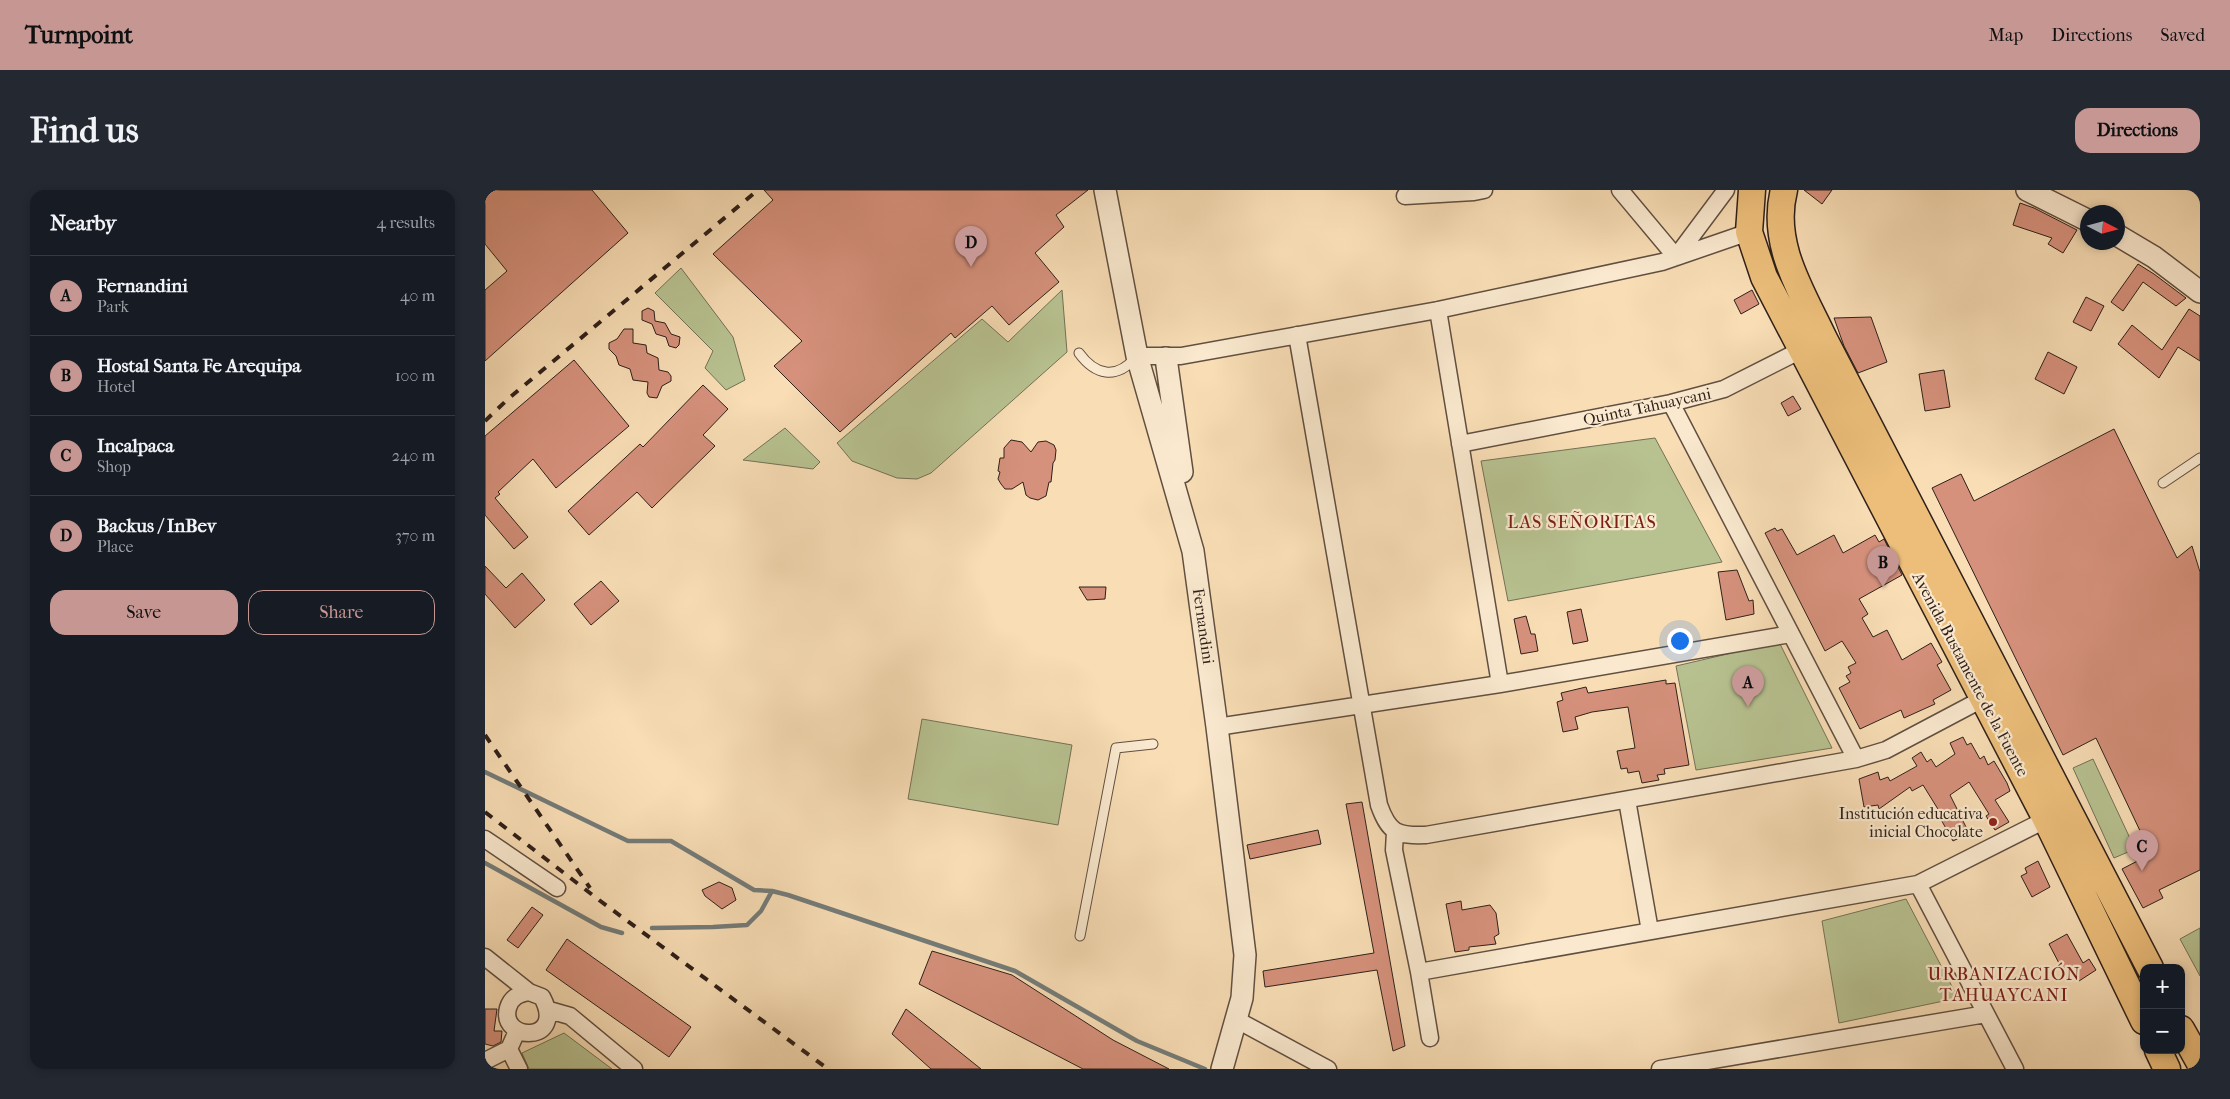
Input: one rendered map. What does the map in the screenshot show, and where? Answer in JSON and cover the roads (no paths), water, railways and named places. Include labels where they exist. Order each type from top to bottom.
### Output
[{"type":"main road","name":"Avenida Bustamente de la Fuente","points":[[1752,190],[1749,232],[1764,277],[1801,350],[1994,693]]},
{"type":"main road","name":"Avenida Bustamente de la Fuente","points":[[1784,190],[1781,233],[1789,264],[1824,339],[1994,693],[2057,814],[2148,964]]},
{"type":"main road","name":"Avenida Bustamente de la Fuente","points":[[2057,814],[2140,1011]]},
{"type":"main road","points":[[2187,1034],[2200,1064]]},
{"type":"main road","points":[[2160,1054],[2167,1069]]},
{"type":"street","name":"Fernandini","points":[[1105,190],[1137,356],[1193,552],[1217,727],[1245,955],[1242,998],[1223,1068]]},
{"type":"street","points":[[1419,190],[1405,196],[1484,190]]},
{"type":"street","points":[[1620,190],[1676,257]]},
{"type":"street","points":[[1676,257],[1726,190]]},
{"type":"street","points":[[2027,190],[2080,216]]},
{"type":"street","points":[[1137,356],[1166,358],[1438,310],[1662,262],[1749,232]]},
{"type":"street","points":[[2125,240],[2154,257],[2200,292]]},
{"type":"street","points":[[1438,310],[1500,684]]},
{"type":"street","points":[[1297,336],[1379,805],[1385,820],[1395,832],[1408,836],[1426,835],[1856,759],[1887,750],[1994,693]]},
{"type":"street","name":"Quinta Tahuaycani","points":[[1460,444],[1671,403],[1724,389],[1824,339]]},
{"type":"street","points":[[1166,358],[1193,552]]},
{"type":"street","points":[[1671,403],[1856,759]]},
{"type":"street","points":[[1217,727],[1500,684],[1791,634]]},
{"type":"street","points":[[1627,800],[1649,931]]},
{"type":"street","points":[[1419,972],[1917,884],[2057,814]]},
{"type":"street","points":[[1395,832],[1394,850],[1419,972],[1430,1038]]},
{"type":"street","points":[[485,839],[557,888]]},
{"type":"street","points":[[1917,884],[2015,1069]]},
{"type":"street","points":[[485,957],[529,992],[542,997],[549,1010],[547,1021],[540,1030],[529,1034],[517,1031],[510,1023],[507,1012],[510,1002],[518,994],[529,992]]},
{"type":"street","points":[[549,1010],[570,1016],[634,1069]]},
{"type":"street","points":[[1660,1069],[1986,1014]]},
{"type":"street","points":[[1237,1020],[1328,1069]]},
{"type":"street","points":[[485,1061],[509,1049],[517,1031]]},
{"type":"street","points":[[509,1049],[519,1069]]},
{"type":"lane","points":[[1079,353],[1087,364],[1093,368],[1100,371],[1114,372],[1127,367],[1137,356]]},
{"type":"lane","points":[[2163,483],[2200,458]]},
{"type":"lane","points":[[1080,936],[1116,748],[1153,744]]},
{"type":"waterway","points":[[485,772],[628,841],[671,841],[754,890],[772,891],[788,895],[1015,971],[1137,1041],[1205,1069]]},
{"type":"waterway","points":[[485,863],[601,927],[622,933]]},
{"type":"waterway","points":[[652,928],[747,925],[761,911],[772,891]]},
{"type":"railway","points":[[485,421],[508,399],[758,190]]},
{"type":"railway","points":[[485,735],[590,888]]},
{"type":"railway","points":[[485,812],[599,900],[828,1069]]},
{"type":"place","name":"Backus / InBev","points":[[971,267]]},
{"type":"place","name":"Hostal Santa Fe Arequipa","points":[[1883,587]]},
{"type":"place","name":"Fernandini","points":[[1748,707]]},
{"type":"place","name":"Institución educativa inicial Chocolate","points":[[1993,822]]},
{"type":"place","name":"Incalpaca","points":[[2142,871]]},
{"type":"district","name":"LAS SEÑORITAS","points":[[1582,522]]},
{"type":"district","name":"URBANIZACIÓN TAHUAYCANI","points":[[2004,984]]}]
